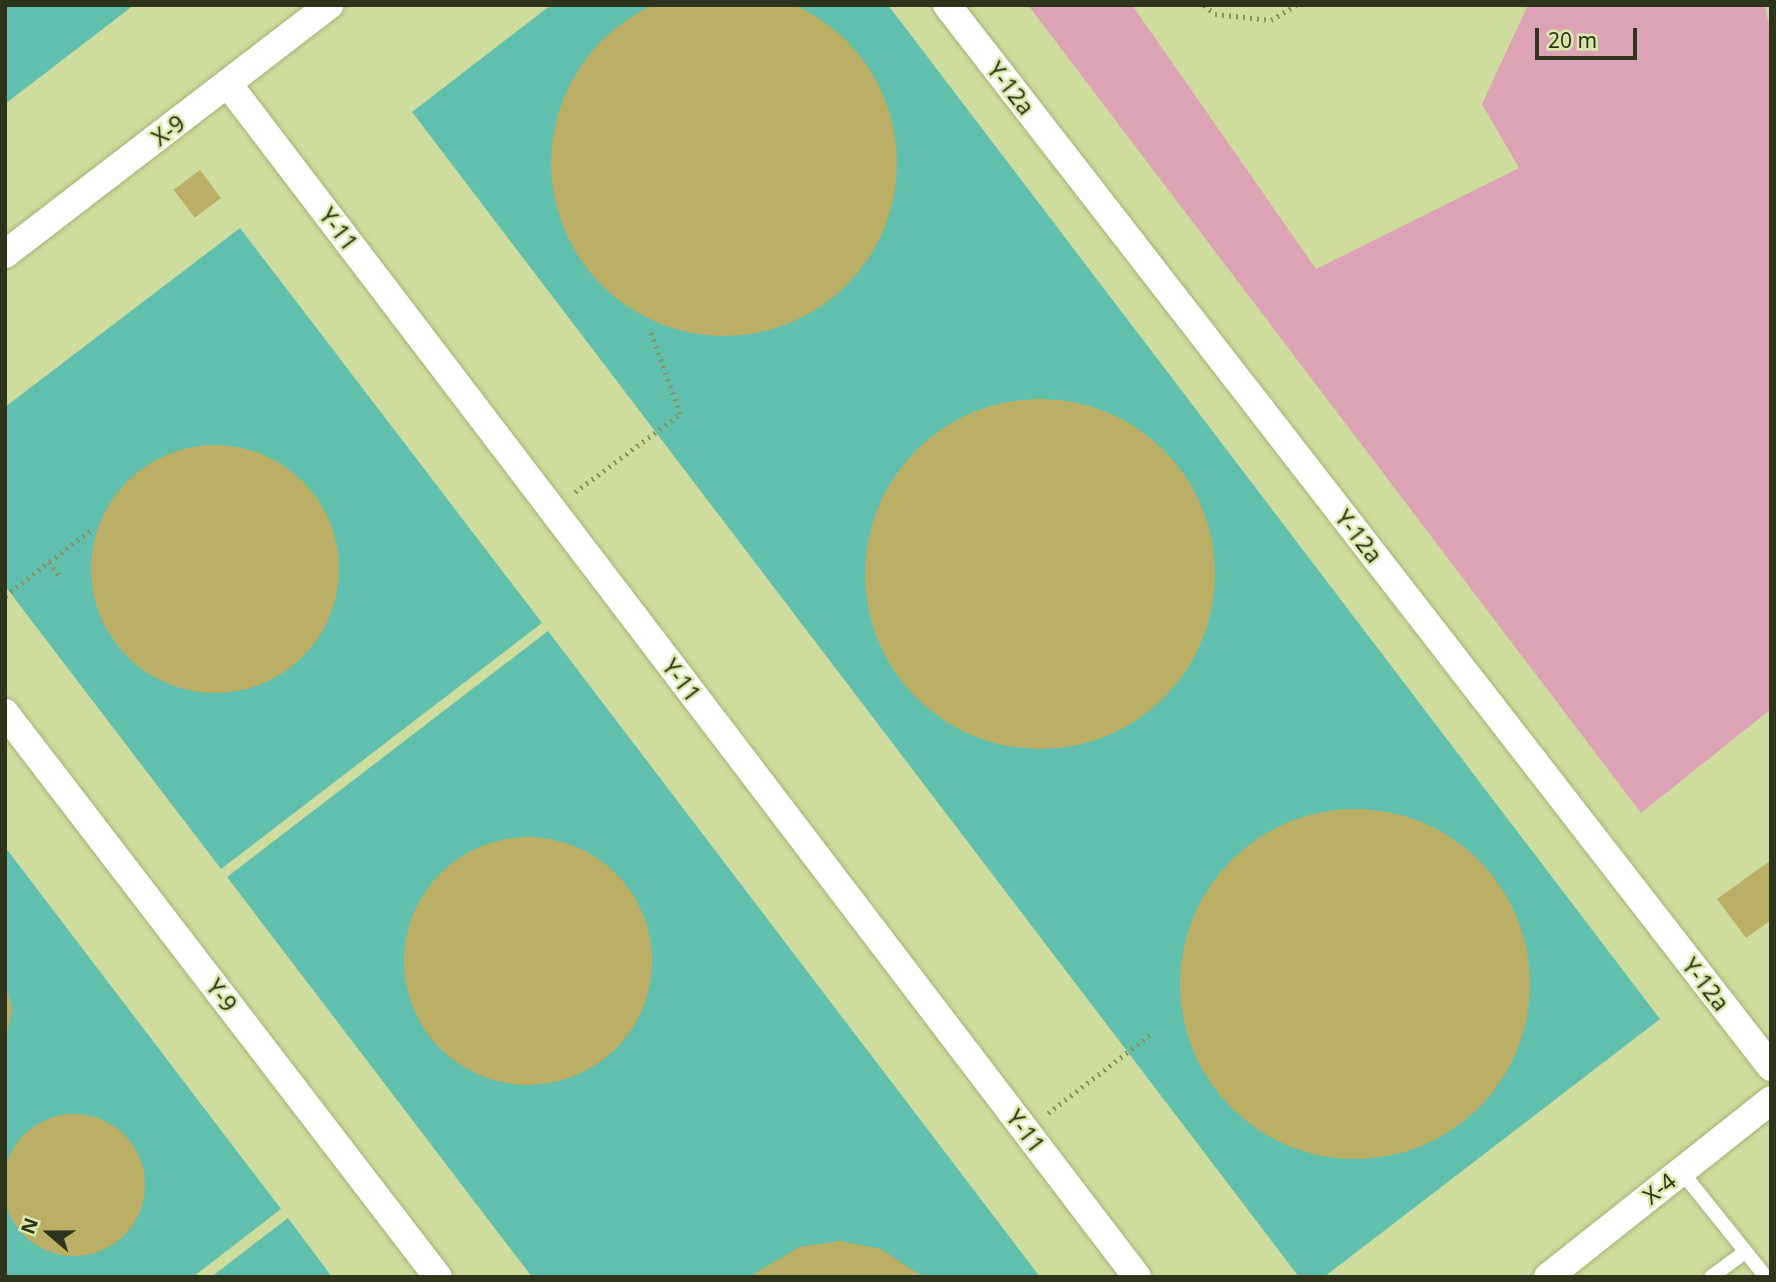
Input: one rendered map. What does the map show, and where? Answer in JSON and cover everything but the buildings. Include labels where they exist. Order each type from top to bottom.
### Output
[{"type":"street","name":"X-9","points":[[8,247],[330,5]]},
{"type":"street","name":"Y-12a","points":[[947,5],[1771,1067]]},
{"type":"street","name":"Y-11","points":[[228,84],[1137,1277]]},
{"type":"street","name":"Y-9","points":[[5,713],[438,1277]]},
{"type":"street","name":"X-4","points":[[1561,1273],[1681,1171],[1771,1100]]},
{"type":"lane","points":[[1681,1171],[1766,1277]]},
{"type":"lane","points":[[1711,1277],[1745,1252]]},
{"type":"path","points":[[1203,5],[1214,14],[1271,20],[1296,5]]},
{"type":"path","points":[[552,509],[680,414],[650,330]]},
{"type":"path","points":[[5,596],[92,529]]},
{"type":"path","points":[[50,562],[61,578]]},
{"type":"path","points":[[1026,1131],[1151,1034]]},
{"type":"shaded area","points":[[1028,5],[1132,5],[1316,269],[1519,168],[1482,104],[1528,5],[1765,5],[1771,35],[1771,709],[1641,813]]},
{"type":"water","points":[[5,5],[134,5],[5,104]]},
{"type":"water","points":[[551,5],[888,5],[1660,1019],[1324,1277],[1299,1277],[412,112]]},
{"type":"water","points":[[240,228],[542,623],[221,869],[5,586],[5,407]]},
{"type":"water","points":[[548,631],[1040,1277],[532,1277],[227,877]]},
{"type":"water","points":[[5,847],[281,1209],[193,1277],[5,1277]]},
{"type":"water","points":[[288,1218],[332,1277],[211,1277]]}]
